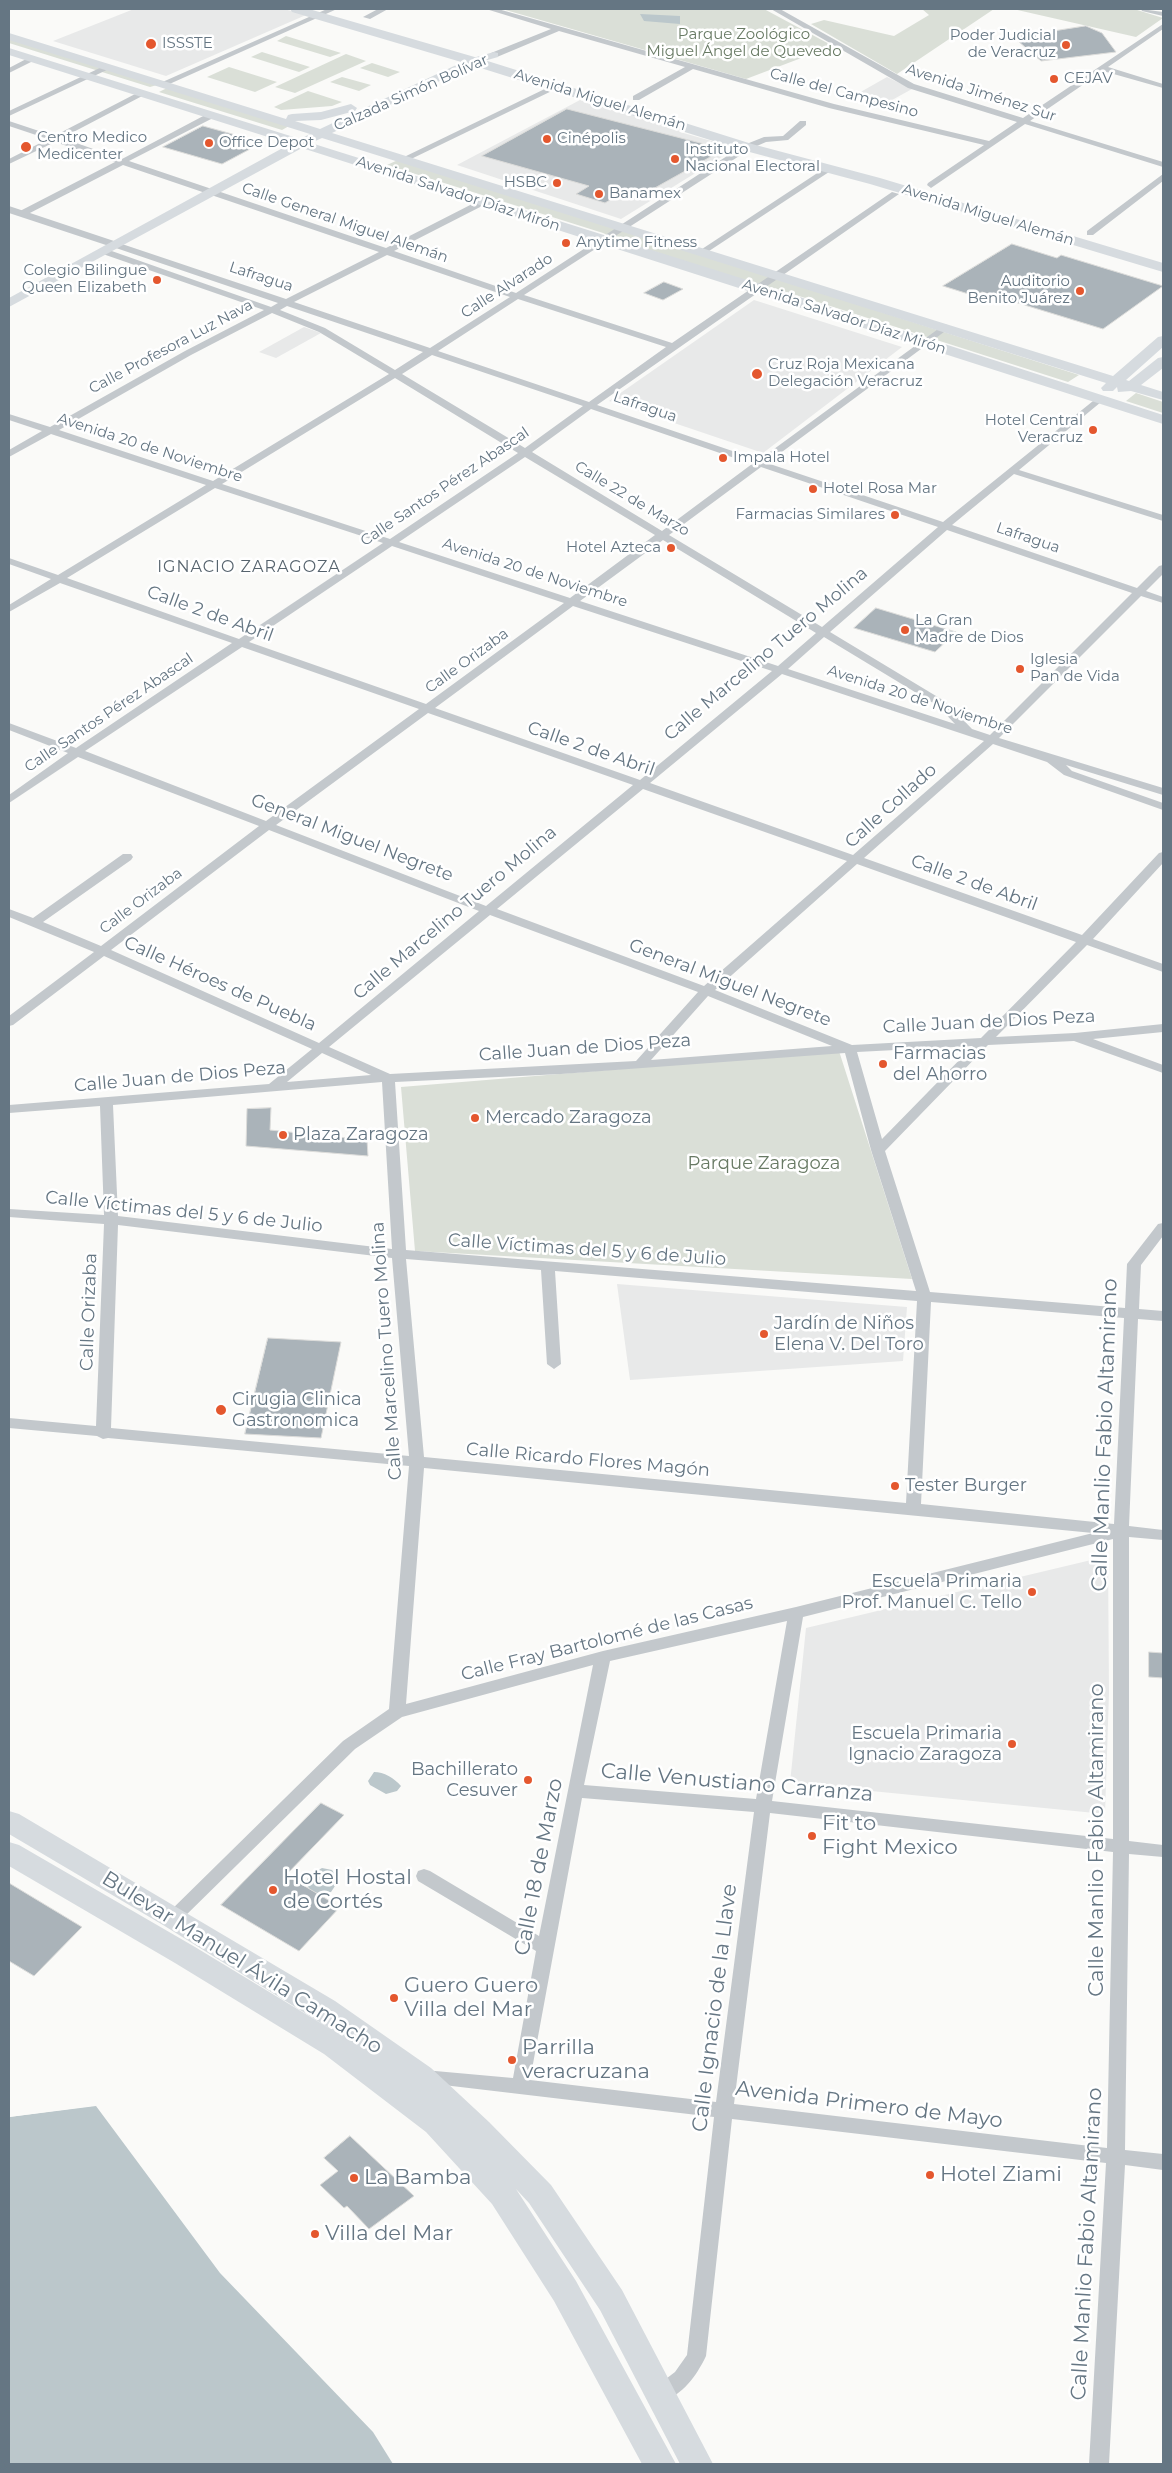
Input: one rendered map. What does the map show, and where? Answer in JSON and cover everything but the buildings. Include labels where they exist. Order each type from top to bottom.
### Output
[{"type":"main road","name":"Avenida Miguel Alemán","points":[[296,9],[473,61],[747,147],[875,181],[1070,237]]},
{"type":"main road","name":"Avenida Miguel Alemán","points":[[339,9],[636,98],[764,140],[865,168],[884,177],[1070,237],[1163,271]]},
{"type":"main road","name":"Avenida Salvador Díaz Mirón","points":[[9,36],[107,68],[309,128],[778,274],[1163,396]]},
{"type":"main road","name":"Avenida Salvador Díaz Mirón","points":[[9,51],[246,128],[758,288],[1163,420]]},
{"type":"main road","name":"Calzada Simón Bolívar","points":[[9,291],[89,247],[116,245],[200,193],[261,149],[292,142],[322,132],[352,113],[459,57],[494,56]]},
{"type":"main road","name":"Calzada Simón Bolívar","points":[[9,303],[102,246],[200,193],[273,158],[309,128],[352,113],[473,61],[494,56]]},
{"type":"main road","points":[[259,114],[308,118],[352,113]]},
{"type":"main road","points":[[352,113],[345,125],[356,143]]},
{"type":"main road","points":[[246,128],[260,139],[261,149]]},
{"type":"main road","points":[[273,158],[288,154],[330,154]]},
{"type":"main road","points":[[865,168],[931,185],[1163,256]]},
{"type":"main road","points":[[848,175],[860,183],[895,194],[1163,271]]},
{"type":"main road","points":[[814,307],[837,293]]},
{"type":"main road","name":"Calle Marcelino Tuero Molina","points":[[1098,400],[1115,381],[1163,340]]},
{"type":"main road","name":"Calle Marcelino Tuero Molina","points":[[1098,400],[1131,386],[1163,361]]},
{"type":"main road","name":"Bulevar Manuel Ávila Camacho","points":[[9,1821],[325,2009],[421,2077],[479,2131],[540,2194],[611,2300],[697,2464]]},
{"type":"main road","name":"Bulevar Manuel Ávila Camacho","points":[[9,1853],[185,1955],[334,2046],[436,2123],[508,2203],[565,2292],[643,2438],[660,2464]]},
{"type":"street","points":[[162,84],[333,9]]},
{"type":"street","points":[[367,17],[384,9]]},
{"type":"street","name":"Calle del Campesino","points":[[490,9],[832,106],[990,144]]},
{"type":"street","name":"Avenida Jiménez Sur","points":[[775,9],[910,86],[1163,166]]},
{"type":"street","points":[[1144,9],[1163,14]]},
{"type":"street","points":[[931,185],[1163,26]]},
{"type":"street","points":[[494,56],[559,28]]},
{"type":"street","points":[[9,71],[33,60]]},
{"type":"street","points":[[636,98],[692,66]]},
{"type":"street","points":[[9,114],[107,68]]},
{"type":"street","points":[[1102,68],[1163,86]]},
{"type":"street","points":[[406,158],[556,87]]},
{"type":"street","points":[[9,162],[142,94]]},
{"type":"street","points":[[22,213],[210,116]]},
{"type":"street","name":"Calle General Miguel Alemán","points":[[9,123],[122,162],[200,193],[376,257],[508,302],[670,349]]},
{"type":"street","name":"Calle Alvarado","points":[[9,609],[57,578],[396,374],[747,147],[764,140],[785,138],[803,123]]},
{"type":"street","name":"Calle General Miguel Alemán","points":[[9,132],[112,167],[388,251],[670,349]]},
{"type":"street","points":[[703,251],[828,170]]},
{"type":"street","points":[[1090,233],[1163,177]]},
{"type":"street","name":"Calle Santos Pérez Abascal","points":[[9,800],[77,752],[526,452],[670,349],[895,194]]},
{"type":"street","name":"Calle Profesora Luz Nava","points":[[9,454],[188,353],[482,202]]},
{"type":"street","points":[[9,208],[102,246]]},
{"type":"street","points":[[9,219],[89,247]]},
{"type":"street","name":"Lafragua","points":[[116,245],[761,462],[1163,600]]},
{"type":"street","name":"Lafragua","points":[[102,246],[272,310]]},
{"type":"street","name":"Calle 22 de Marzo","points":[[272,310],[322,330],[526,452],[942,704],[967,730]]},
{"type":"street","points":[[322,330],[341,320]]},
{"type":"street","name":"Calle Orizaba","points":[[9,1022],[270,824],[428,710],[945,327]]},
{"type":"street","name":"Calle Marcelino Tuero Molina","points":[[271,1089],[780,670],[822,631],[945,526],[1098,400]]},
{"type":"street","name":"Avenida 20 de Noviembre","points":[[9,417],[576,601],[1051,759],[1080,765],[1163,792]]},
{"type":"street","points":[[1012,471],[1163,518]]},
{"type":"street","name":"Calle 2 de Abril","points":[[9,561],[639,785],[1163,968]]},
{"type":"street","name":"Calle Collado","points":[[639,1064],[706,990],[857,860],[992,739],[1163,568]]},
{"type":"street","name":"General Miguel Negrete","points":[[9,726],[270,824],[487,910],[706,990],[850,1049]]},
{"type":"street","name":"Avenida 20 de Noviembre","points":[[1051,759],[1068,774],[1163,807]]},
{"type":"street","points":[[878,1150],[1085,940],[1163,856]]},
{"type":"street","points":[[34,923],[127,857]]},
{"type":"street","name":"Calle Héroes de Puebla","points":[[9,913],[102,951],[388,1078]]},
{"type":"street","name":"Calle Juan de Dios Peza","points":[[9,1109],[388,1078],[561,1070],[850,1049],[1075,1037],[1163,1028]]},
{"type":"street","points":[[1075,1037],[1163,1070]]},
{"type":"street","points":[[850,1049],[878,1150],[924,1296],[913,1509]]},
{"type":"street","name":"Calle Marcelino Tuero Molina","points":[[388,1078],[399,1254],[417,1463],[397,1712]]},
{"type":"street","name":"Calle Orizaba","points":[[103,1434],[111,1220],[106,1102]]},
{"type":"street","name":"Calle Víctimas del 5 y 6 de Julio","points":[[9,1213],[111,1220],[399,1254],[1163,1316]]},
{"type":"street","name":"Calle Manlio Fabio Altamirano","points":[[1099,2464],[1116,2156],[1121,1846],[1121,1531],[1134,1264],[1163,1227]]},
{"type":"street","points":[[548,1266],[554,1364]]},
{"type":"street","name":"Calle Ricardo Flores Magón","points":[[9,1423],[103,1434],[913,1509],[1163,1536]]},
{"type":"street","name":"Calle Fray Bartolomé de las Casas","points":[[173,1917],[349,1746],[397,1712],[603,1657],[796,1613],[1121,1531]]},
{"type":"street","name":"Calle Ignacio de la Llave","points":[[661,2394],[678,2384],[688,2372],[696,2356],[724,2111],[763,1806],[796,1613]]},
{"type":"street","name":"Calle 18 de Marzo","points":[[520,2086],[575,1791],[603,1657]]},
{"type":"street","name":"Calle Venustiano Carranza","points":[[575,1791],[763,1806],[1163,1850]]},
{"type":"street","points":[[424,1876],[546,1950]]},
{"type":"street","name":"Avenida Primero de Mayo","points":[[421,2077],[520,2086],[1163,2162]]},
{"type":"shaded area","name":"ISSSTE","points":[[134,9],[284,9],[306,15],[166,76],[53,41]]},
{"type":"shaded area","points":[[640,14],[680,16],[680,24],[644,21]]},
{"type":"shaded area","points":[[887,77],[912,89],[883,105],[850,98]]},
{"type":"shaded area","points":[[580,100],[736,148],[621,219],[457,165]]},
{"type":"shaded area","name":"Cruz Roja Mexicana Delegación Veracruz","points":[[754,300],[902,347],[763,453],[609,401]]},
{"type":"shaded area","points":[[304,327],[321,333],[276,358],[259,352]]},
{"type":"shaded area","name":"Jardín de Niños Elena V. Del Toro","points":[[617,1284],[907,1307],[903,1361],[630,1380]]},
{"type":"shaded area","points":[[1108,1556],[1109,1693],[1105,1814],[790,1783],[806,1628]]},
{"type":"shaded area","points":[[374,1772],[389,1776],[401,1786],[397,1791],[386,1794],[370,1785],[368,1781]]},
{"type":"shaded area","points":[[322,1868],[332,1870],[339,1880],[331,1892],[316,1893],[306,1883],[309,1875]]},
{"type":"shaded area","points":[[96,2106],[220,2273],[373,2432],[393,2464],[9,2464],[9,2117]]},
{"type":"green space","name":"Parque Zoológico Miguel Ángel de Quevedo","points":[[502,9],[764,9],[833,46],[746,79]]},
{"type":"green space","points":[[922,9],[994,9],[897,74],[811,24],[824,20],[894,36],[929,15]]},
{"type":"green space","points":[[1013,9],[1134,9],[1163,18],[1136,37]]},
{"type":"green space","points":[[9,36],[157,85],[150,87],[9,43]]},
{"type":"green space","points":[[286,36],[341,53],[330,57],[277,41]]},
{"type":"green space","points":[[262,52],[310,67],[299,72],[251,57]]},
{"type":"green space","points":[[346,54],[366,61],[295,93],[275,87]]},
{"type":"green space","points":[[372,63],[400,72],[388,77],[360,68]]},
{"type":"green space","points":[[229,67],[277,82],[255,92],[207,77]]},
{"type":"green space","points":[[342,77],[371,85],[359,91],[330,82]]},
{"type":"green space","points":[[167,88],[289,126],[282,130],[159,92]]},
{"type":"green space","points":[[308,91],[342,102],[332,106],[281,110],[274,107]]},
{"type":"green space","points":[[400,159],[1079,375],[1068,382],[774,288],[745,281],[616,239],[603,233],[387,165]]},
{"type":"green space","points":[[1136,393],[1163,402],[1163,413],[1126,401]]},
{"type":"green space","name":"Parque Zaragoza","points":[[839,1051],[912,1279],[415,1251],[401,1087]]},
{"type":"pier","points":[[95,2103],[99,2105],[9,2117],[9,2115]]},
{"type":"place","name":"ISSSTE","points":[[151,44]]},
{"type":"place","name":"Poder Judicial de Veracruz","points":[[1066,45]]},
{"type":"place","name":"CEJAV","points":[[1054,79]]},
{"type":"place","name":"Cinépolis","points":[[547,139]]},
{"type":"place","name":"Office Depot","points":[[209,143]]},
{"type":"place","name":"Centro Medico Medicenter","points":[[26,147]]},
{"type":"place","name":"Instituto Nacional Electoral","points":[[675,159]]},
{"type":"place","name":"HSBC","points":[[557,183]]},
{"type":"place","name":"Banamex","points":[[599,194]]},
{"type":"place","name":"Anytime Fitness","points":[[566,243]]},
{"type":"place","name":"Colegio Bilingue Queen Elizabeth","points":[[157,280]]},
{"type":"place","name":"Auditorio Benito Juárez","points":[[1080,291]]},
{"type":"place","name":"Cruz Roja Mexicana Delegación Veracruz","points":[[757,374]]},
{"type":"place","name":"Hotel Central Veracruz","points":[[1093,430]]},
{"type":"place","name":"Impala Hotel","points":[[723,458]]},
{"type":"place","name":"Hotel Rosa Mar","points":[[813,489]]},
{"type":"place","name":"Farmacias Similares","points":[[895,515]]},
{"type":"place","name":"Hotel Azteca","points":[[671,548]]},
{"type":"place","name":"La Gran Madre de Dios","points":[[905,630]]},
{"type":"place","name":"Iglesia Pan de Vida","points":[[1020,669]]},
{"type":"place","name":"Farmacias del Ahorro","points":[[883,1064]]},
{"type":"place","name":"Mercado Zaragoza","points":[[475,1118]]},
{"type":"place","name":"Plaza Zaragoza","points":[[283,1135]]},
{"type":"place","name":"Jardín de Niños Elena V. Del Toro","points":[[764,1334]]},
{"type":"place","name":"Cirugia Clinica Gastronomica","points":[[221,1410]]},
{"type":"place","name":"Tester Burger","points":[[895,1486]]},
{"type":"place","name":"Escuela Primaria Prof. Manuel C. Tello","points":[[1032,1592]]},
{"type":"place","name":"Escuela Primaria Ignacio Zaragoza","points":[[1012,1744]]},
{"type":"place","name":"Bachillerato Cesuver","points":[[528,1780]]},
{"type":"place","name":"Fit to Fight Mexico","points":[[812,1836]]},
{"type":"place","name":"Hotel Hostal de Cortés","points":[[273,1890]]},
{"type":"place","name":"Guero Guero Villa del Mar","points":[[394,1998]]},
{"type":"place","name":"Parrilla veracruzana","points":[[512,2060]]},
{"type":"place","name":"Hotel Ziami","points":[[930,2175]]},
{"type":"place","name":"La Bamba","points":[[354,2178]]},
{"type":"place","name":"Villa del Mar","points":[[315,2234]]},
{"type":"district","name":"IGNACIO ZARAGOZA","points":[[249,567]]}]
